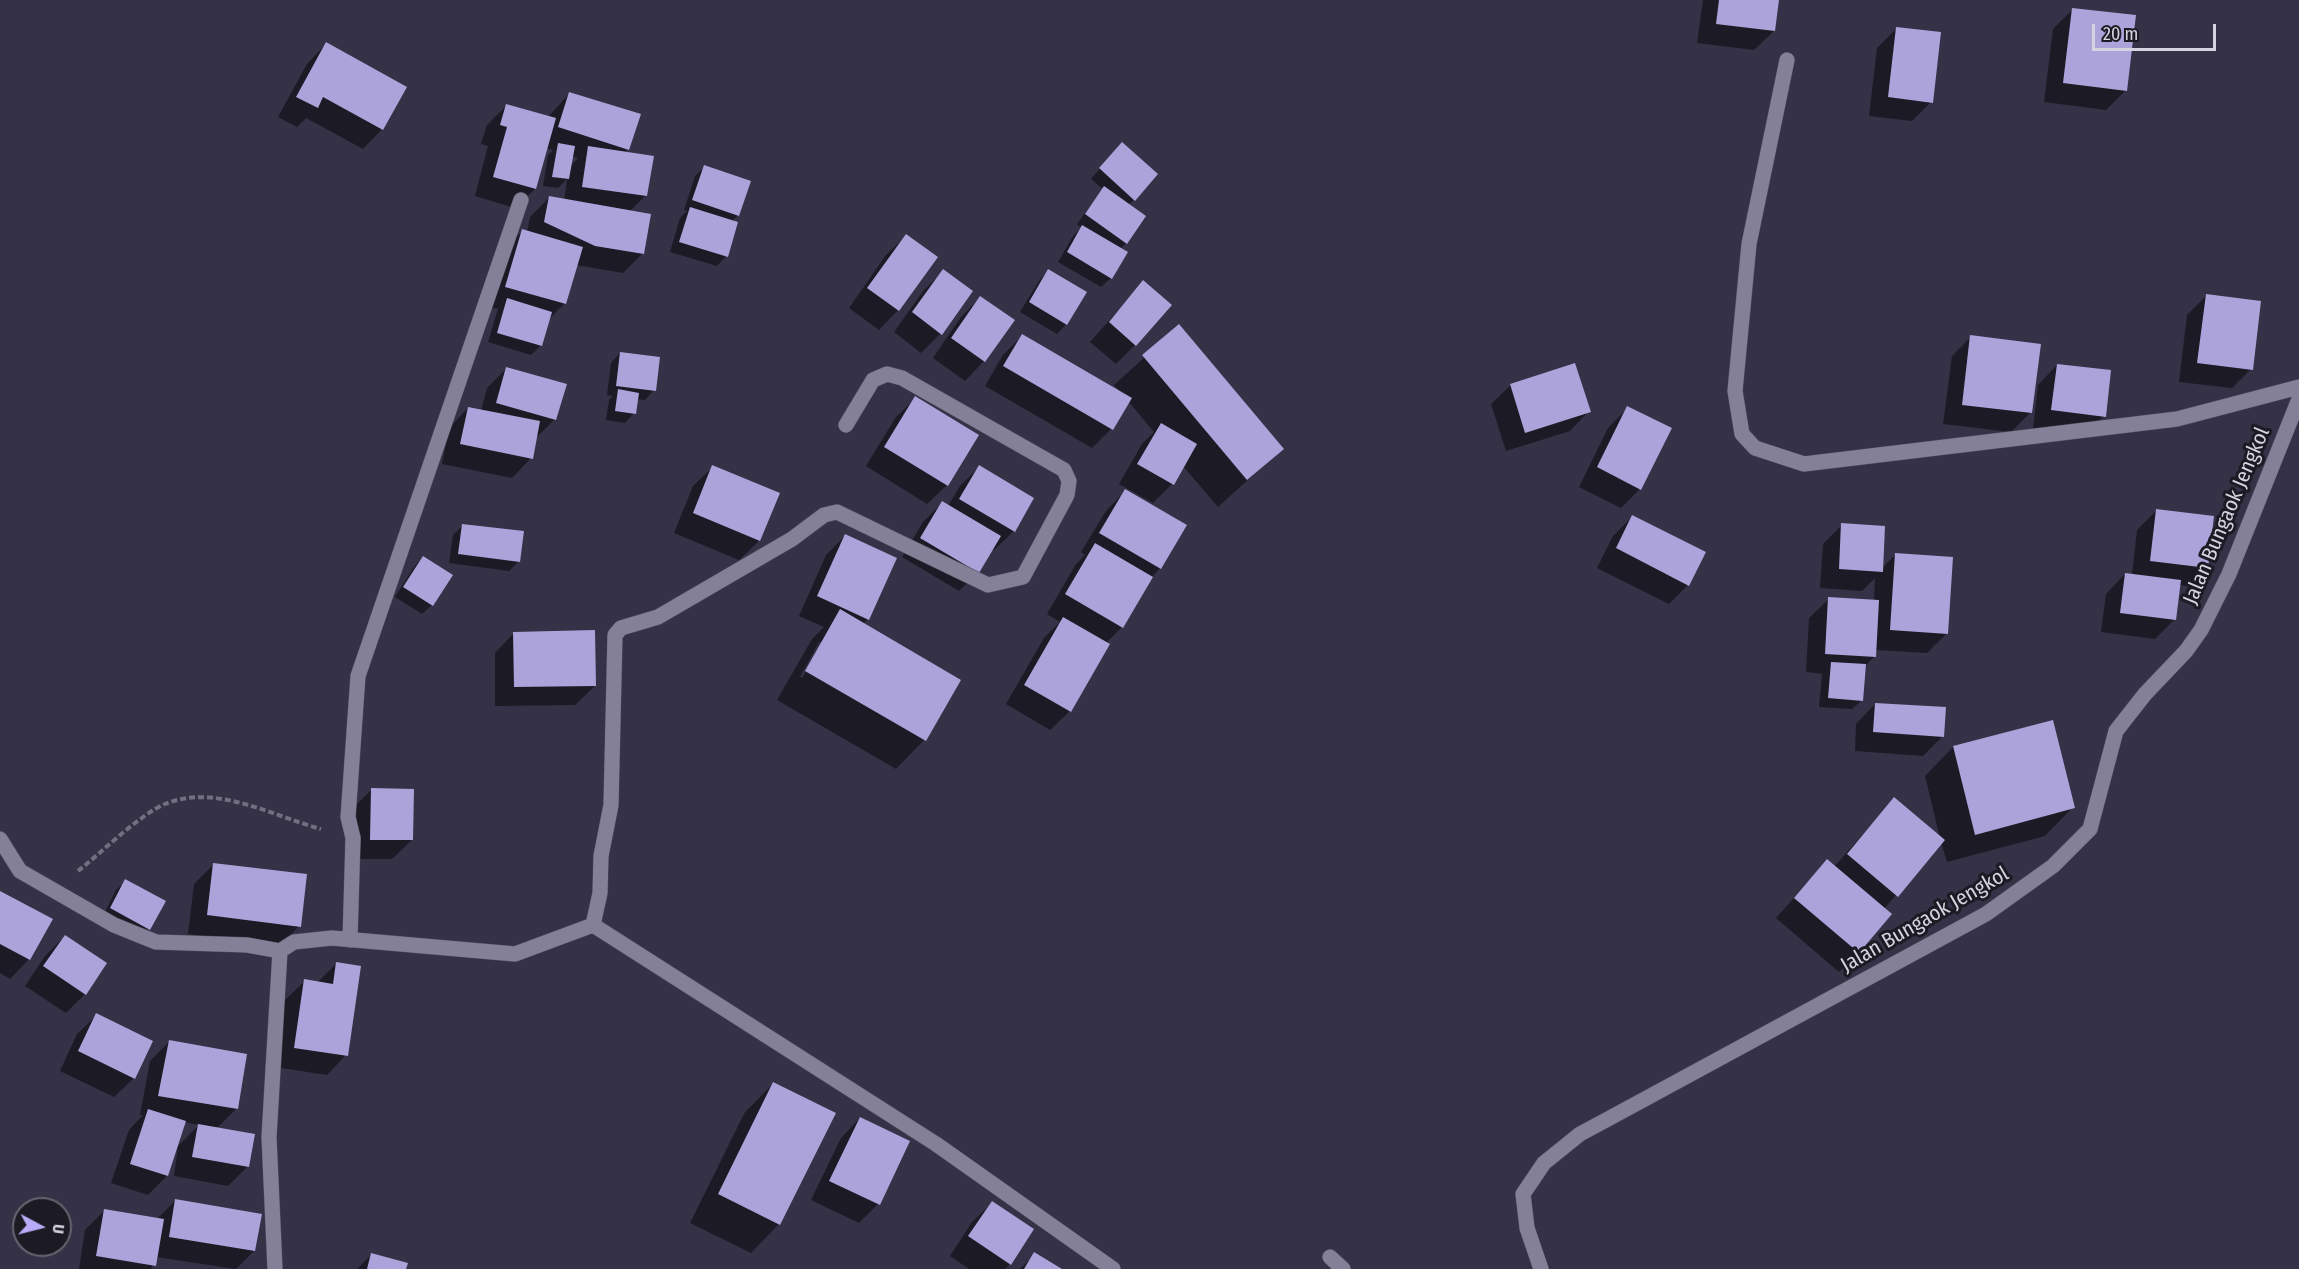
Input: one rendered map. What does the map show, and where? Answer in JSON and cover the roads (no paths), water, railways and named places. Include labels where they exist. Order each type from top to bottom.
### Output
[{"type":"street","points":[[1787,60],[1749,244],[1735,391],[1742,434],[1755,448],[1804,464],[2177,418],[2299,387]]},
{"type":"street","points":[[350,940],[353,838],[348,817],[358,676],[521,200]]},
{"type":"street","points":[[593,925],[600,893],[602,856],[610,805],[615,635],[621,628],[658,617],[792,539],[824,515],[837,512],[988,585],[1023,577],[1067,495],[1069,481],[1064,470],[902,378],[887,374],[873,380],[846,425]]},
{"type":"street","name":"Jalan Bungaok Jengkol","points":[[1541,1269],[1527,1228],[1523,1194],[1544,1163],[1599,1124],[1986,914],[2053,866],[2090,829],[2116,731],[2201,630],[2229,574],[2299,399]]},
{"type":"street","points":[[0,839],[20,871],[114,925],[156,942],[247,945],[280,951],[294,942],[332,938],[515,954],[564,938],[593,925]]},
{"type":"street","points":[[593,925],[936,1144],[1113,1269]]},
{"type":"street","points":[[275,1269],[269,1137],[280,951]]},
{"type":"street","points":[[1330,1257],[1343,1269]]}]
